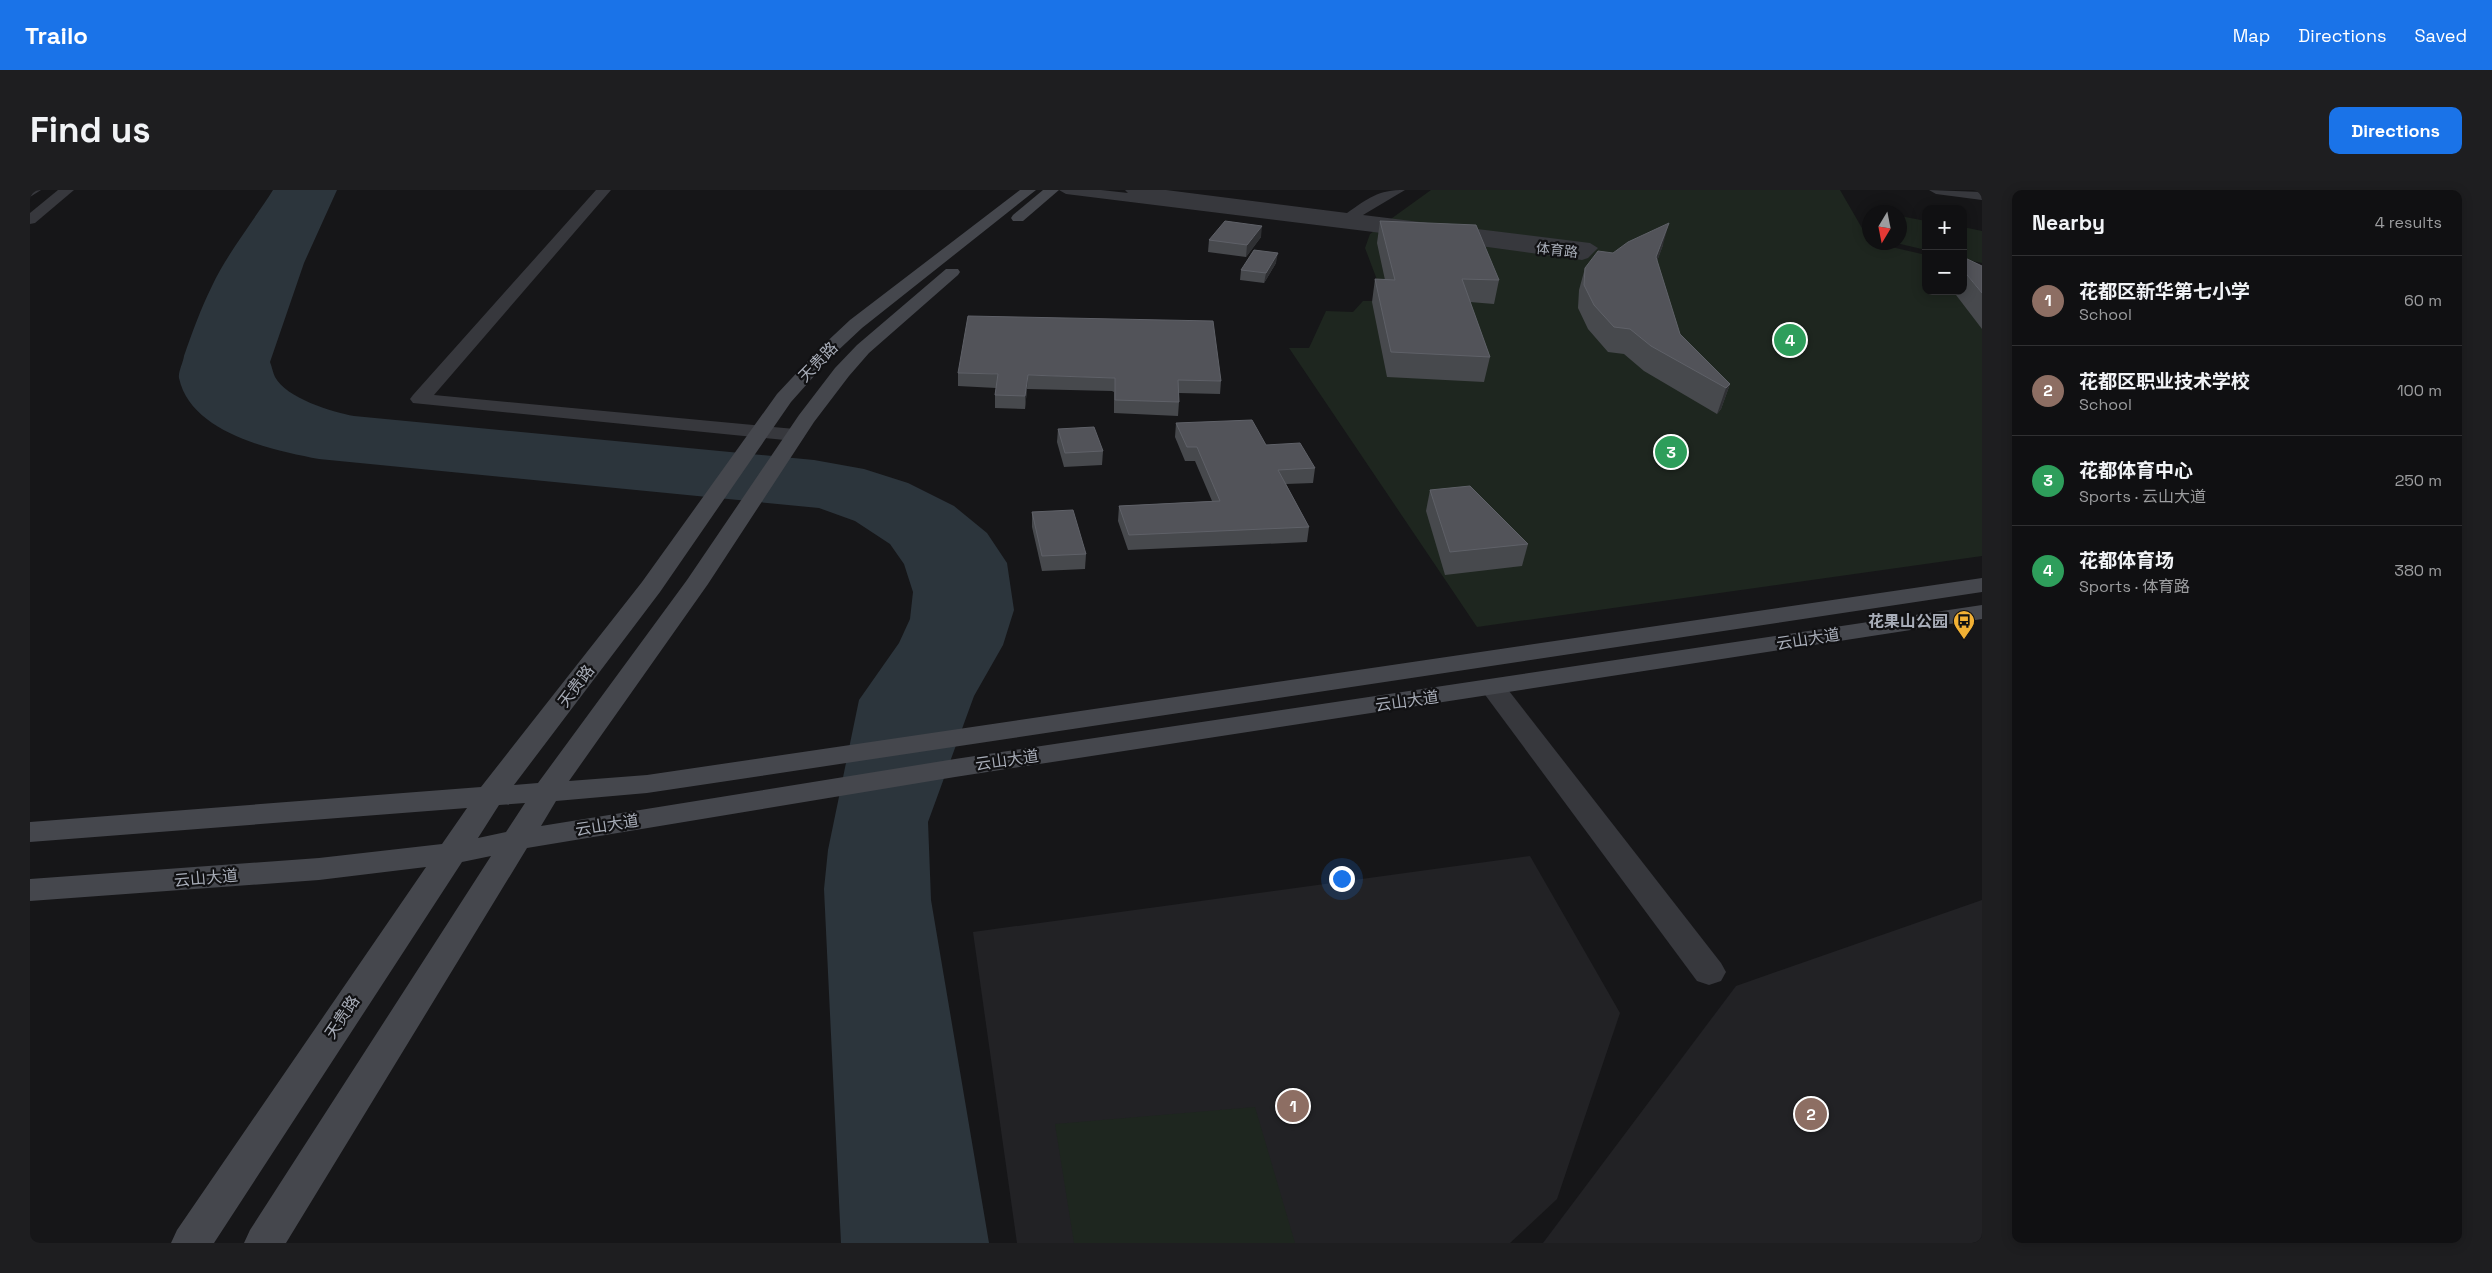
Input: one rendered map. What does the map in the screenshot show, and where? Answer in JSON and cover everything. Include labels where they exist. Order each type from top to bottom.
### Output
[{"type":"main road","name":"天贵路","points":[[191,1243],[491,796],[651,587],[746,451],[796,384],[851,329],[1028,190]]},
{"type":"main road","name":"天贵路","points":[[515,840],[547,791],[659,637],[825,392],[864,349],[928,292],[1052,190]]},
{"type":"main road","name":"云山大道","points":[[30,832],[647,784],[1982,585]]},
{"type":"main road","name":"云山大道","points":[[30,890],[319,869],[451,854],[515,840],[1029,757],[1493,688],[1982,612]]},
{"type":"main road","points":[[264,1243],[515,840]]},
{"type":"street","points":[[30,193],[34,190]]},
{"type":"street","points":[[30,220],[66,190]]},
{"type":"street","points":[[604,190],[420,399],[795,435]]},
{"type":"street","name":"体育路","points":[[1066,190],[1346,220],[1590,248],[1582,255],[1346,220],[1132,190]]},
{"type":"street","points":[[1346,220],[1377,199],[1398,190]]},
{"type":"street","points":[[1936,190],[1982,196]]},
{"type":"street","points":[[1493,688],[1709,972]]},
{"type":"shaded area","points":[[273,190],[337,190],[304,263],[270,362],[275,377],[281,385],[299,398],[354,416],[814,460],[864,469],[908,483],[954,506],[987,533],[1007,563],[1014,610],[1003,645],[974,696],[928,822],[931,900],[989,1243],[841,1243],[824,889],[828,850],[859,700],[899,643],[910,619],[913,592],[904,564],[890,544],[855,521],[819,508],[319,459],[257,444],[236,436],[216,425],[199,413],[186,397],[179,378],[180,370],[197,321],[218,274]]},
{"type":"shaded area","points":[[1431,190],[1840,190],[1862,228],[1862,250],[1904,250],[1922,254],[1922,295],[1967,295],[1967,266],[1982,270],[1982,556],[1477,627],[1289,348],[1309,348],[1326,311],[1353,312],[1363,301],[1385,301],[1365,248],[1370,234]]},
{"type":"shaded area","points":[[1907,217],[1922,220],[1922,249],[1907,246]]},
{"type":"shaded area","points":[[1967,228],[1982,231],[1982,263],[1967,260]]},
{"type":"shaded area","points":[[1530,856],[1620,1013],[1557,1199],[1510,1243],[1017,1243],[973,932]]},
{"type":"shaded area","points":[[1982,900],[1982,1243],[1543,1243],[1736,986]]},
{"type":"shaded area","points":[[1255,1107],[1295,1243],[1074,1243],[1055,1124]]},
{"type":"building","points":[[1225,221],[1262,226],[1247,245],[1209,240]]},
{"type":"building","points":[[1380,221],[1476,225],[1499,280],[1462,279],[1490,357],[1391,352],[1375,279],[1395,280]]},
{"type":"building","points":[[1669,223],[1656,257],[1680,334],[1730,384],[1726,388],[1651,346],[1630,329],[1614,327],[1594,305],[1584,285],[1585,268],[1598,251],[1613,253],[1628,242]]},
{"type":"building","points":[[1254,250],[1278,253],[1266,273],[1241,270]]},
{"type":"building","points":[[1967,259],[1982,266],[1982,293],[1967,275]]},
{"type":"building","points":[[968,316],[1213,321],[1221,381],[1178,380],[1179,402],[1115,400],[1115,378],[1028,375],[1025,396],[995,395],[998,374],[958,373]]},
{"type":"building","points":[[1252,420],[1266,445],[1300,443],[1315,468],[1278,470],[1309,527],[1129,535],[1119,506],[1220,501],[1197,447],[1187,447],[1176,423]]},
{"type":"building","points":[[1094,427],[1103,451],[1065,453],[1058,429]]},
{"type":"building","points":[[1470,486],[1528,544],[1450,552],[1430,490]]},
{"type":"building","points":[[1073,510],[1086,554],[1042,556],[1032,512]]},
{"type":"place","name":"花都体育场","points":[[1790,340]]},
{"type":"place","name":"花都体育中心","points":[[1671,452]]},
{"type":"place","name":"花果山公园","points":[[1964,640]]},
{"type":"place","name":"花都区新华第七小学","points":[[1293,1106]]},
{"type":"place","name":"花都区职业技术学校","points":[[1811,1114]]}]
